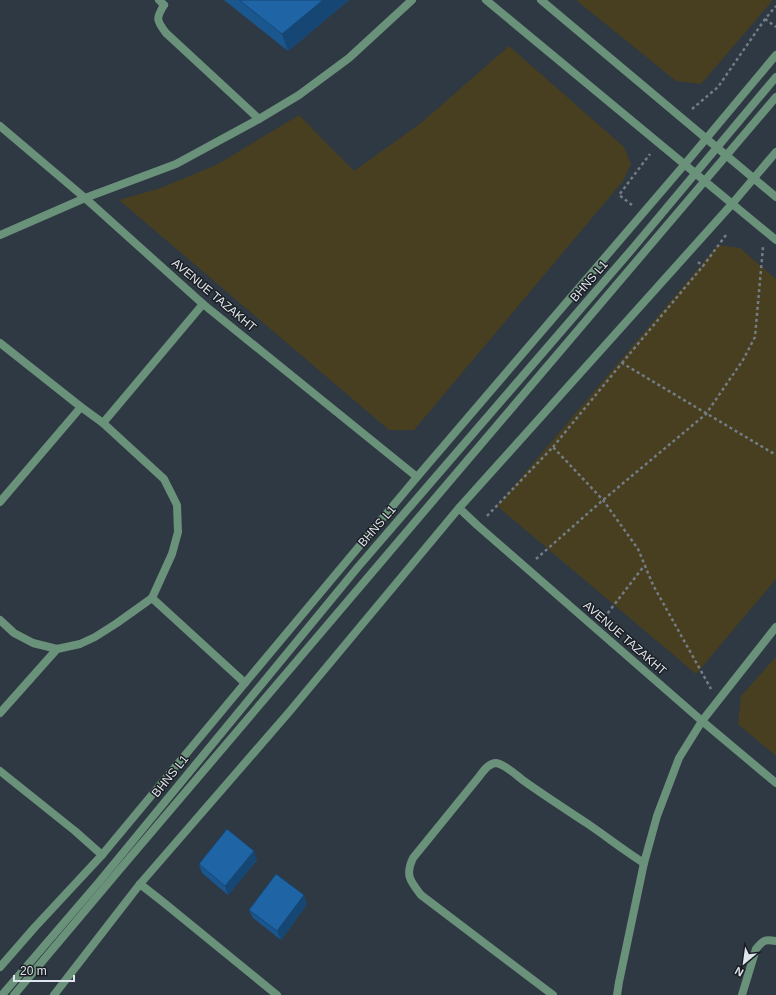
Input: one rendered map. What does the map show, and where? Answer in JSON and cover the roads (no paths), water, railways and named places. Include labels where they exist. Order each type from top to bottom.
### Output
[{"type":"street","points":[[0,235],[85,198],[176,164],[259,119],[299,96],[349,58],[412,0]]},
{"type":"street","points":[[486,0],[776,240]]},
{"type":"street","points":[[541,0],[776,197]]},
{"type":"street","points":[[162,2],[158,14],[158,21],[161,27],[259,119]]},
{"type":"street","points":[[0,967],[102,855],[245,682],[643,214],[776,55]]},
{"type":"street","name":"BHNS L1","points":[[2,995],[104,876],[358,566],[633,248],[776,77]]},
{"type":"street","name":"BHNS L1","points":[[14,995],[776,97]]},
{"type":"street","name":"AVENUE TAZAKHT","points":[[0,126],[85,198],[203,304],[417,478]]},
{"type":"street","points":[[54,995],[140,884],[295,704],[459,508],[732,204],[776,152]]},
{"type":"street","points":[[104,422],[203,304]]},
{"type":"street","points":[[0,343],[81,407],[104,422],[164,479],[177,505],[178,532],[172,554],[152,598],[95,637],[80,644],[57,649],[33,643],[14,633],[0,620]]},
{"type":"street","points":[[0,502],[81,407]]},
{"type":"street","name":"AVENUE TAZAKHT","points":[[459,508],[702,721],[776,783]]},
{"type":"street","points":[[152,598],[245,682]]},
{"type":"street","points":[[618,995],[619,982],[644,863],[657,816],[679,758],[702,721],[776,627]]},
{"type":"street","points":[[0,714],[57,649]]},
{"type":"street","points":[[553,995],[421,895],[411,883],[408,873],[409,866],[413,858],[478,778],[494,763],[500,764],[508,769],[549,799],[644,863]]},
{"type":"street","points":[[0,772],[75,831],[102,855]]},
{"type":"street","points":[[140,884],[277,995]]},
{"type":"street","points":[[742,995],[756,949],[764,940],[776,941]]}]
